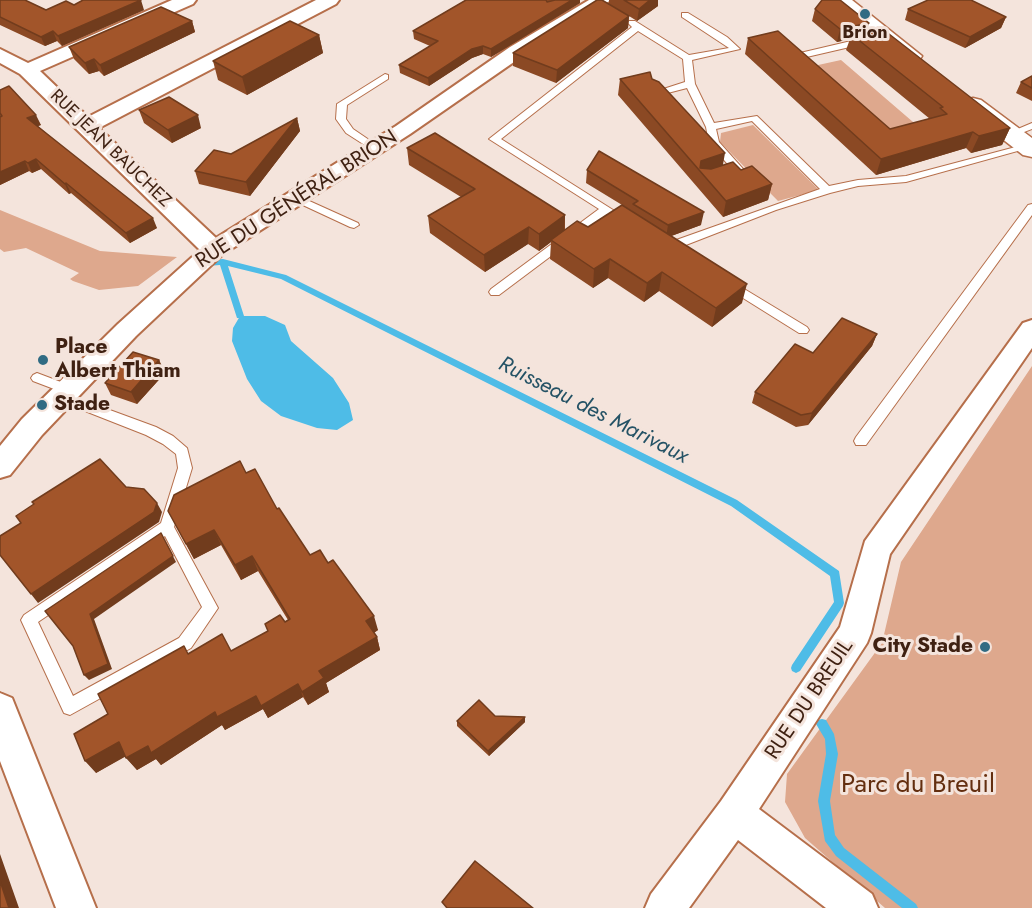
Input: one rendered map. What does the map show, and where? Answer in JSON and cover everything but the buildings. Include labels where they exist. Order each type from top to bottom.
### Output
[{"type":"street","points":[[27,70],[187,0]]},
{"type":"street","points":[[86,126],[330,0]]},
{"type":"street","points":[[839,0],[929,71]]},
{"type":"street","name":"RUE DU GÉNÉRAL BRION","points":[[0,467],[32,428],[127,330],[214,250],[374,148],[517,51],[603,4]]},
{"type":"street","name":"RUE JEAN BAUCHEZ","points":[[0,55],[27,70],[214,250]]},
{"type":"street","points":[[956,92],[1026,139]]},
{"type":"street","name":"RUE DU BREUIL","points":[[665,908],[734,814],[855,633],[876,550],[1032,329]]},
{"type":"street","points":[[0,710],[76,908]]},
{"type":"street","points":[[734,814],[858,908]]},
{"type":"lane","points":[[620,15],[687,58],[736,49],[685,15]]},
{"type":"lane","points":[[633,225],[494,139],[638,27]]},
{"type":"lane","points":[[784,46],[798,56],[885,36]]},
{"type":"lane","points":[[687,58],[690,84],[711,127],[714,143],[739,170],[721,175]]},
{"type":"lane","points":[[374,148],[349,131],[341,119],[342,104],[385,77]]},
{"type":"lane","points":[[656,93],[690,84]]},
{"type":"lane","points":[[711,127],[754,118],[827,190]]},
{"type":"lane","points":[[669,247],[827,190],[858,183],[906,179],[1026,139]]},
{"type":"lane","points":[[296,198],[354,225]]},
{"type":"lane","points":[[861,441],[1032,207]]},
{"type":"lane","points":[[495,292],[607,209]]},
{"type":"lane","points":[[717,277],[803,330]]},
{"type":"lane","points":[[37,378],[66,394],[168,440],[182,452],[185,468],[167,527],[29,620],[69,707],[185,643],[210,608],[167,527]]},
{"type":"green space","points":[[841,60],[920,128],[888,136],[809,67]]},
{"type":"green space","points":[[753,125],[819,190],[778,201],[720,142],[721,133]]},
{"type":"green space","points":[[0,210],[100,251],[177,257],[138,286],[99,290],[73,281],[70,279],[79,273],[26,248],[4,252],[0,249]]},
{"type":"green space","name":"Parc du Breuil","points":[[1032,366],[1032,908],[885,908],[805,838],[785,802],[787,774],[882,643],[901,562]]},
{"type":"water","points":[[240,316],[265,316],[285,325],[291,341],[333,378],[349,403],[353,420],[337,430],[317,428],[281,416],[261,401],[247,379],[232,341],[233,328]]},
{"type":"waterway","points":[[207,263],[223,262]]},
{"type":"waterway","name":"Ruisseau des Marivaux","points":[[223,262],[283,277],[734,503],[835,574],[839,603],[796,668]]},
{"type":"waterway","points":[[223,262],[240,316]]},
{"type":"waterway","name":"Ruisseau des Marivaux","points":[[822,724],[830,738],[832,754],[824,801],[829,837],[840,852],[912,908]]},
{"type":"place","name":"Brion","points":[[865,14]]},
{"type":"place","name":"Place Albert Thiam","points":[[43,360]]},
{"type":"place","name":"Stade","points":[[42,405]]},
{"type":"place","name":"City Stade","points":[[985,647]]}]
